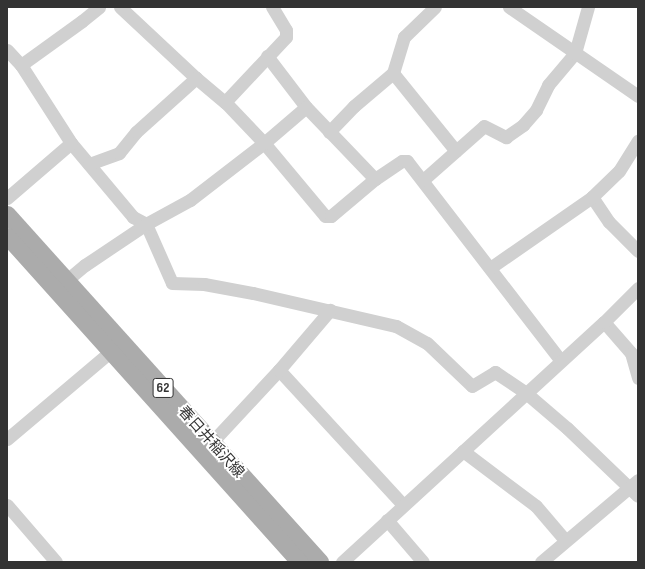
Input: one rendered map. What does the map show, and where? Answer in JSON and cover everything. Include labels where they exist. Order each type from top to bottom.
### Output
[{"type":"main road","name":"春日井稲沢線","points":[[7,214],[111,351],[299,562]]},
{"type":"main road","name":"春日井稲沢線","points":[[7,236],[61,285],[212,442],[320,562]]},
{"type":"street","points":[[21,65],[99,7]]},
{"type":"street","points":[[120,7],[196,78],[225,102],[264,144],[325,216],[330,216],[374,179],[402,161],[407,161],[561,361]]},
{"type":"street","points":[[225,102],[286,37],[287,33],[271,7]]},
{"type":"street","points":[[329,132],[354,106],[393,73],[404,37],[435,7]]},
{"type":"street","points":[[509,7],[638,96]]},
{"type":"street","points":[[423,180],[484,126],[506,137],[523,125],[536,110],[548,84],[575,53],[588,7]]},
{"type":"street","points":[[7,50],[21,65],[71,143],[132,217],[146,224],[172,283],[211,286],[330,310],[396,326],[427,343],[472,386],[495,372],[526,393],[635,487],[565,540],[543,561]]},
{"type":"street","points":[[267,56],[306,107],[374,179]]},
{"type":"street","points":[[393,73],[456,151]]},
{"type":"street","points":[[88,164],[119,153],[136,132],[196,78]]},
{"type":"street","points":[[61,285],[85,265],[146,224],[190,200],[264,144],[306,107]]},
{"type":"street","points":[[490,268],[592,197],[619,171],[638,140]]},
{"type":"street","points":[[7,198],[71,143]]},
{"type":"street","points":[[592,197],[610,222],[638,251]]},
{"type":"street","points":[[342,562],[604,322],[638,288]]},
{"type":"street","points":[[212,442],[279,370],[330,310]]},
{"type":"street","points":[[604,322],[631,353],[638,378]]},
{"type":"street","points":[[7,439],[111,351]]},
{"type":"street","points":[[279,370],[403,505]]},
{"type":"street","points":[[463,450],[536,506],[565,540]]},
{"type":"street","points":[[7,505],[56,562]]},
{"type":"street","points":[[387,520],[423,562]]}]
